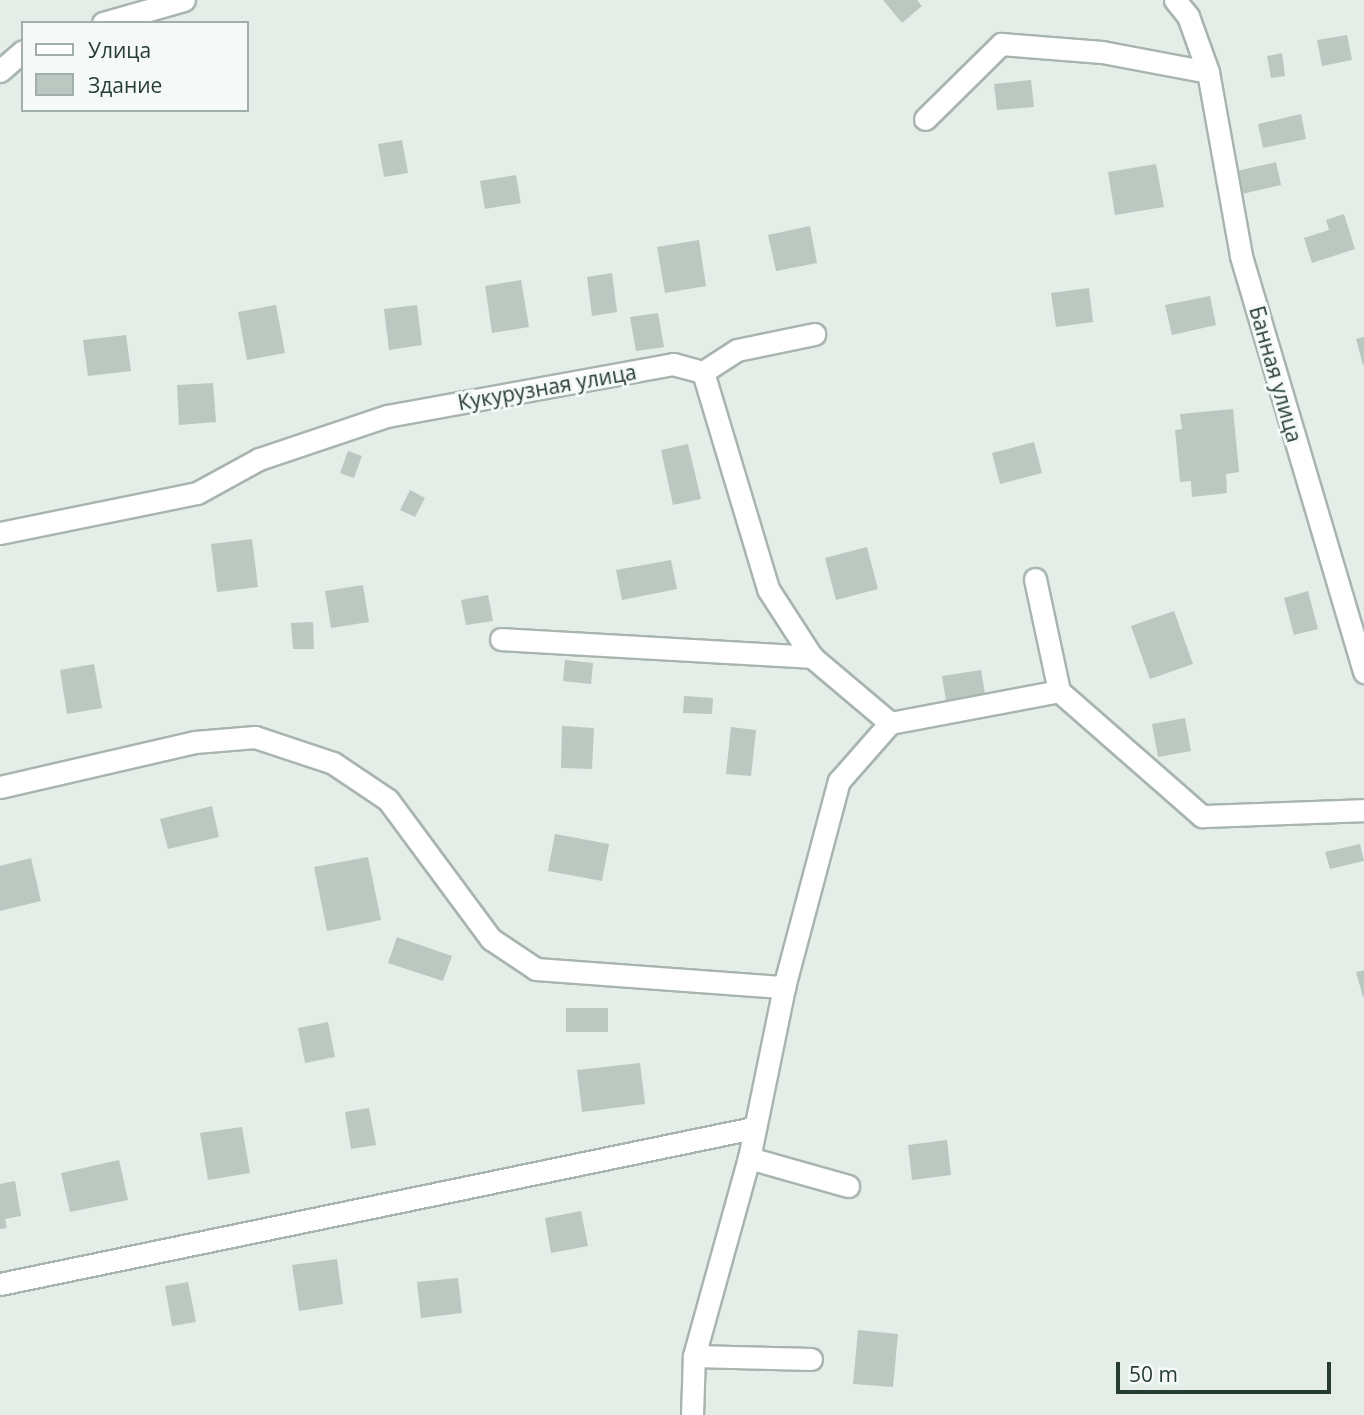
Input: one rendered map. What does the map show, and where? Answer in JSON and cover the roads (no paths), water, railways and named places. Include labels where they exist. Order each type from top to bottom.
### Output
[{"type":"street","points":[[110,21],[184,0]]},
{"type":"street","name":"Банная улица","points":[[1175,0],[1188,16],[1208,72],[1241,256],[1364,672]]},
{"type":"street","points":[[925,119],[1001,44],[1102,52],[1208,72]]},
{"type":"street","points":[[0,71],[21,53]]},
{"type":"street","points":[[814,334],[737,350],[703,372],[768,589],[811,657],[890,723]]},
{"type":"street","name":"Кукурузная улица","points":[[0,533],[197,494],[259,459],[387,416],[673,364],[703,372]]},
{"type":"street","points":[[1035,579],[1059,691],[1202,816],[1364,810]]},
{"type":"street","points":[[501,639],[811,657]]},
{"type":"street","points":[[692,1415],[694,1356],[749,1158],[784,987],[839,780],[890,723],[1059,691]]},
{"type":"street","points":[[0,788],[195,742],[255,737],[333,763],[388,800],[491,939],[536,969],[784,987]]},
{"type":"street","points":[[0,1284],[753,1128]]},
{"type":"street","points":[[749,1158],[848,1186]]},
{"type":"street","points":[[694,1356],[811,1359]]}]
